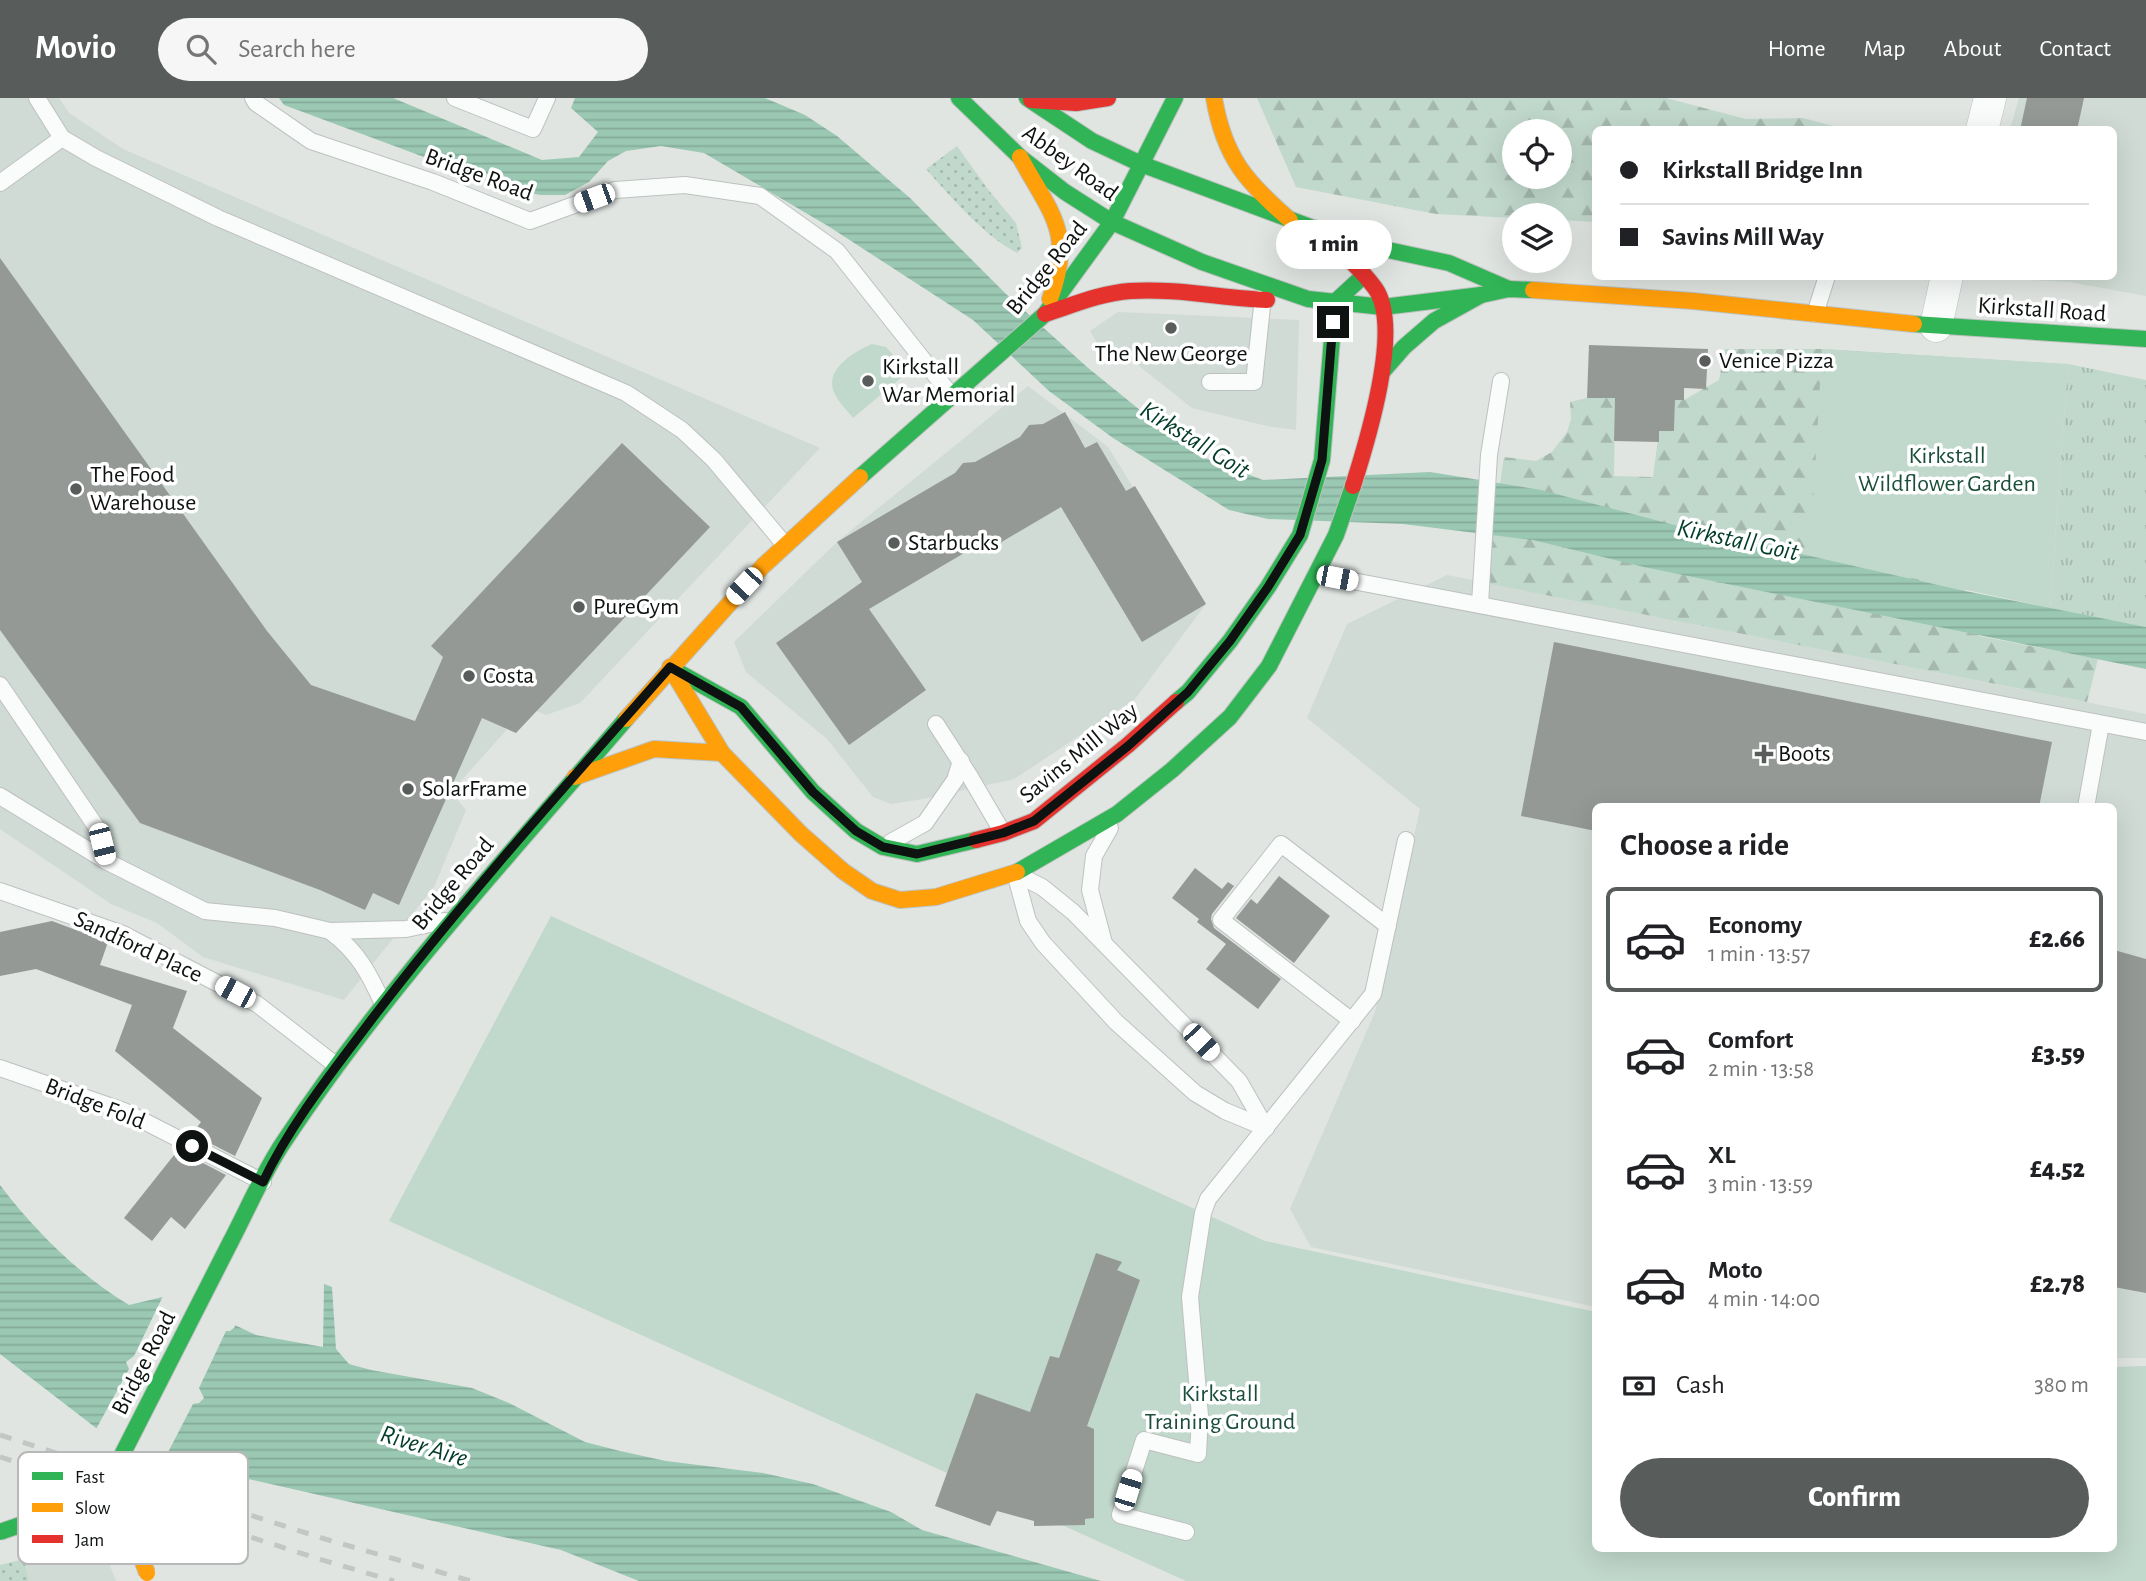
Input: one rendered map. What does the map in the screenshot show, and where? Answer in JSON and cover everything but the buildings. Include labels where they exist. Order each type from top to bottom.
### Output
[{"type":"main road","name":"Abbey Road","points":[[960,98],[1020,157],[1065,192],[1112,222],[1264,292]]},
{"type":"main road","points":[[1028,99],[1076,103],[1108,98]]},
{"type":"main road","name":"Bridge Road","points":[[124,1452],[283,1142],[383,1005],[670,667],[785,545],[1045,314],[1112,222],[1175,98]]},
{"type":"main road","points":[[1214,98],[1222,136],[1234,161],[1264,197],[1290,220]]},
{"type":"main road","name":"Abbey Road","points":[[1028,99],[1093,141],[1141,164],[1313,228],[1388,250],[1449,263]]},
{"type":"main road","points":[[1020,157],[1053,216],[1061,240],[1059,274],[1045,314]]},
{"type":"main road","points":[[1313,228],[1345,255],[1376,271]]},
{"type":"main road","points":[[1335,302],[1348,288],[1376,271],[1407,261],[1449,263],[1509,289]]},
{"type":"main road","points":[[1376,271],[1376,289],[1386,323],[1383,371]]},
{"type":"main road","points":[[1045,314],[1127,291],[1264,292],[1383,307],[1482,295],[1509,289]]},
{"type":"main road","name":"Kirkstall Road","points":[[1509,289],[1681,300],[1936,326],[2146,339]]},
{"type":"main road","name":"Savins Mill Way","points":[[670,667],[722,753],[801,834],[843,871],[872,891],[900,900],[936,897],[1009,853],[1118,814],[1172,770],[1230,716],[1269,666],[1336,535],[1359,467],[1383,371],[1404,347],[1434,321],[1482,295]]},
{"type":"main road","points":[[1312,299],[1324,308],[1333,322]]},
{"type":"main road","name":"Savins Mill Way","points":[[1009,853],[1034,821],[1128,746],[1188,692],[1230,641],[1300,535],[1322,460],[1335,302]]},
{"type":"main road","name":"Savins Mill Way","points":[[670,667],[741,707],[813,792],[856,831],[883,847],[917,854],[1009,853]]},
{"type":"main road","points":[[573,778],[654,749],[722,753]]},
{"type":"main road","points":[[0,1532],[18,1526]]},
{"type":"street","points":[[1983,126],[1990,98]]},
{"type":"street","points":[[1936,326],[1946,280]]},
{"type":"lane","points":[[37,98],[62,138],[96,158],[218,218],[626,393],[682,430],[715,460],[785,545]]},
{"type":"lane","name":"Bridge Road","points":[[253,98],[256,103],[311,141],[433,181],[530,221],[615,190],[685,185],[760,196],[837,251],[951,396]]},
{"type":"lane","points":[[455,98],[533,129],[547,98]]},
{"type":"lane","points":[[0,183],[62,138]]},
{"type":"lane","points":[[1815,314],[1827,280]]},
{"type":"lane","points":[[1210,382],[1254,382],[1264,292]]},
{"type":"lane","points":[[1480,604],[1489,455],[1501,381]]},
{"type":"lane","points":[[1316,575],[2146,732]]},
{"type":"lane","points":[[0,685],[97,828],[106,861]]},
{"type":"lane","points":[[936,724],[961,761],[1009,853],[1028,921],[1043,943],[1116,1023],[1195,1093],[1225,1111],[1266,1128]]},
{"type":"lane","points":[[2087,803],[2102,724]]},
{"type":"lane","points":[[883,847],[925,823],[955,780],[961,761]]},
{"type":"lane","points":[[0,796],[106,861],[205,911],[275,918],[330,931],[406,929],[453,920]]},
{"type":"lane","points":[[1104,944],[1090,890],[1094,856],[1118,814]]},
{"type":"lane","points":[[1186,1532],[1120,1515],[1144,1440],[1198,1454],[1200,1416],[1190,1297],[1203,1213],[1208,1199],[1373,994],[1406,840]]},
{"type":"lane","points":[[1352,1021],[1221,920],[1281,844],[1388,926]]},
{"type":"lane","points":[[1009,853],[1042,887],[1073,912],[1239,1081],[1266,1128]]},
{"type":"lane","name":"Sandford Place","points":[[0,891],[135,940],[257,1004],[337,1066]]},
{"type":"lane","points":[[330,931],[348,944],[360,960],[383,1005]]},
{"type":"lane","name":"Bridge Fold","points":[[0,1068],[124,1111],[263,1182]]},
{"type":"shaded area","points":[[0,98],[59,98],[69,113],[123,149],[820,448],[580,703],[546,715],[527,707],[451,792],[466,810],[434,887],[344,1000],[203,957],[157,923],[111,904],[0,829]]},
{"type":"shaded area","points":[[2019,98],[2146,98],[2146,296],[2069,282],[2033,280],[2117,280],[2117,126],[2011,126]]},
{"type":"shaded area","points":[[1118,312],[1299,320],[1296,430],[1192,408],[1128,357],[1107,360],[1090,331]]},
{"type":"shaded area","points":[[1028,386],[1108,447],[1206,604],[1135,699],[1014,779],[891,804],[873,797],[827,739],[746,672],[734,642],[838,541]]},
{"type":"shaded area","points":[[1447,575],[2146,714],[2146,1358],[2117,1358],[2117,803],[1592,803],[1592,1306],[1311,1247],[1290,1209],[1375,1012],[1420,809],[1307,718],[1347,624]]},
{"type":"shaded area","points":[[25,1564],[109,1564],[116,1581],[29,1581]]},
{"type":"green space","points":[[1257,98],[1666,98],[1746,119],[1803,118],[1833,126],[1592,126],[1592,222],[1572,221],[1572,203],[1502,203],[1502,217],[1436,214],[1296,187]]},
{"type":"green space","points":[[957,146],[1016,223],[1022,248],[1017,253],[980,226],[926,169]]},
{"type":"green space","points":[[872,344],[886,347],[908,372],[853,418],[836,396],[832,387],[833,378],[848,357]]},
{"type":"green space","points":[[1725,349],[1822,349],[2047,363],[1946,528],[1979,636],[2098,659],[2087,702],[1485,583],[1504,457],[1536,461],[1552,452],[1567,432],[1571,419],[1570,402],[1587,398],[1615,398],[1614,476],[1653,477],[1659,431],[1674,431],[1675,400],[1684,400],[1719,380]]},
{"type":"green space","name":"Kirkstall Wildflower Garden","points":[[1822,349],[2068,364],[2050,608],[1810,556]]},
{"type":"green space","points":[[2068,364],[2146,380],[2146,627],[2050,608]]},
{"type":"green space","name":"Kirkstall Training Ground","points":[[551,916],[1265,1241],[1592,1311],[1592,1552],[2117,1552],[2117,1367],[2146,1366],[2146,1581],[1186,1581],[389,1221]]},
{"type":"green space","points":[[18,1560],[18,1564],[25,1564],[29,1581],[0,1581],[0,1565]]},
{"type":"water","name":"Kirkstall Goit","points":[[279,98],[393,98],[542,160],[579,157],[598,132],[571,108],[575,98],[765,98],[805,115],[837,136],[910,198],[1006,294],[1087,367],[1197,455],[1263,480],[1430,472],[1541,490],[1682,527],[1960,590],[2146,627],[2146,669],[1644,567],[1533,540],[1403,524],[1268,519],[1229,510],[1113,438],[1049,391],[973,320],[828,226],[704,153],[661,146],[626,151],[608,161],[589,182],[565,195],[541,195],[513,190],[284,105]]},
{"type":"water","name":"River Aire","points":[[0,1185],[28,1219],[75,1266],[129,1305],[171,1295],[256,1335],[323,1347],[324,1284],[332,1287],[336,1349],[349,1364],[472,1388],[509,1403],[585,1442],[666,1461],[763,1473],[813,1484],[891,1512],[922,1530],[1101,1581],[639,1581],[561,1550],[248,1479],[248,1452],[150,1452],[109,1438],[0,1354]]},
{"type":"pier","points":[[172,1292],[234,1321],[235,1327],[226,1331],[199,1388],[204,1398],[193,1404],[168,1452],[140,1452],[108,1441],[95,1431],[129,1369],[126,1362],[134,1356],[163,1296],[161,1294]]},
{"type":"railway","points":[[0,1435],[53,1452]]},
{"type":"railway","points":[[0,1457],[18,1463]]},
{"type":"railway","points":[[248,1514],[471,1581]]},
{"type":"railway","points":[[248,1536],[394,1581]]},
{"type":"traffic: fast","points":[[959,98],[1020,157],[1065,192],[1112,222],[1202,262],[1308,299],[1383,307],[1509,289],[1533,290]]},
{"type":"traffic: fast","points":[[1027,98],[1092,141],[1141,164],[1313,228],[1388,250],[1449,263],[1509,289]]},
{"type":"traffic: fast","points":[[860,477],[1045,314],[1112,222],[1175,98]]},
{"type":"traffic: fast","points":[[1176,702],[1188,692],[1230,641],[1300,535],[1322,460],[1335,302],[1360,279]]},
{"type":"traffic: fast","points":[[1383,371],[1404,347],[1434,321],[1481,295]]},
{"type":"traffic: fast","points":[[1914,324],[2146,339]]},
{"type":"traffic: fast","points":[[1017,872],[1117,814],[1172,770],[1230,717],[1269,666],[1336,535],[1353,486]]},
{"type":"traffic: fast","points":[[671,668],[741,707],[813,792],[856,831],[883,847],[917,854],[976,840]]},
{"type":"traffic: fast","points":[[230,1243],[277,1152],[364,1030],[449,924],[626,719]]},
{"type":"traffic: fast","points":[[124,1452],[230,1243]]},
{"type":"traffic: fast","points":[[0,1532],[18,1526]]},
{"type":"traffic: slow","points":[[1214,98],[1224,137],[1239,167],[1261,193],[1290,220]]},
{"type":"traffic: slow","points":[[1020,157],[1056,224],[1060,256],[1050,299]]},
{"type":"traffic: slow","points":[[1533,290],[1693,301],[1914,324]]},
{"type":"traffic: slow","points":[[626,719],[763,566],[860,477]]},
{"type":"traffic: slow","points":[[670,667],[722,753],[801,834],[843,871],[872,891],[900,900],[936,897],[1017,872]]},
{"type":"traffic: slow","points":[[575,777],[654,749],[722,753]]},
{"type":"traffic: slow","points":[[144,1564],[147,1573]]},
{"type":"traffic: jam","points":[[1031,100],[1076,103],[1108,98]]},
{"type":"traffic: jam","points":[[1313,228],[1361,271],[1375,288],[1383,306],[1384,356],[1380,385],[1353,486]]},
{"type":"traffic: jam","points":[[1045,314],[1098,297],[1130,291],[1164,291],[1267,300]]},
{"type":"traffic: jam","points":[[976,840],[1034,821],[1128,745],[1176,702]]},
{"type":"place","name":"The New George","points":[[1171,328]]},
{"type":"place","name":"Venice Pizza","points":[[1705,361]]},
{"type":"place","name":"Kirkstall War Memorial","points":[[868,381]]},
{"type":"place","name":"The Food Warehouse","points":[[76,489]]},
{"type":"place","name":"Starbucks","points":[[894,543]]},
{"type":"place","name":"PureGym","points":[[579,607]]},
{"type":"place","name":"Costa","points":[[469,676]]},
{"type":"place","name":"Boots","points":[[1764,754]]},
{"type":"place","name":"SolarFrame","points":[[408,789]]},
{"type":"route","points":[[192,1146],[263,1182],[283,1142],[403,979],[670,667],[741,707],[813,792],[856,831],[883,847],[917,854],[1003,833],[1034,821],[1128,746],[1188,692],[1230,641],[1300,535],[1322,460],[1333,322]]}]
